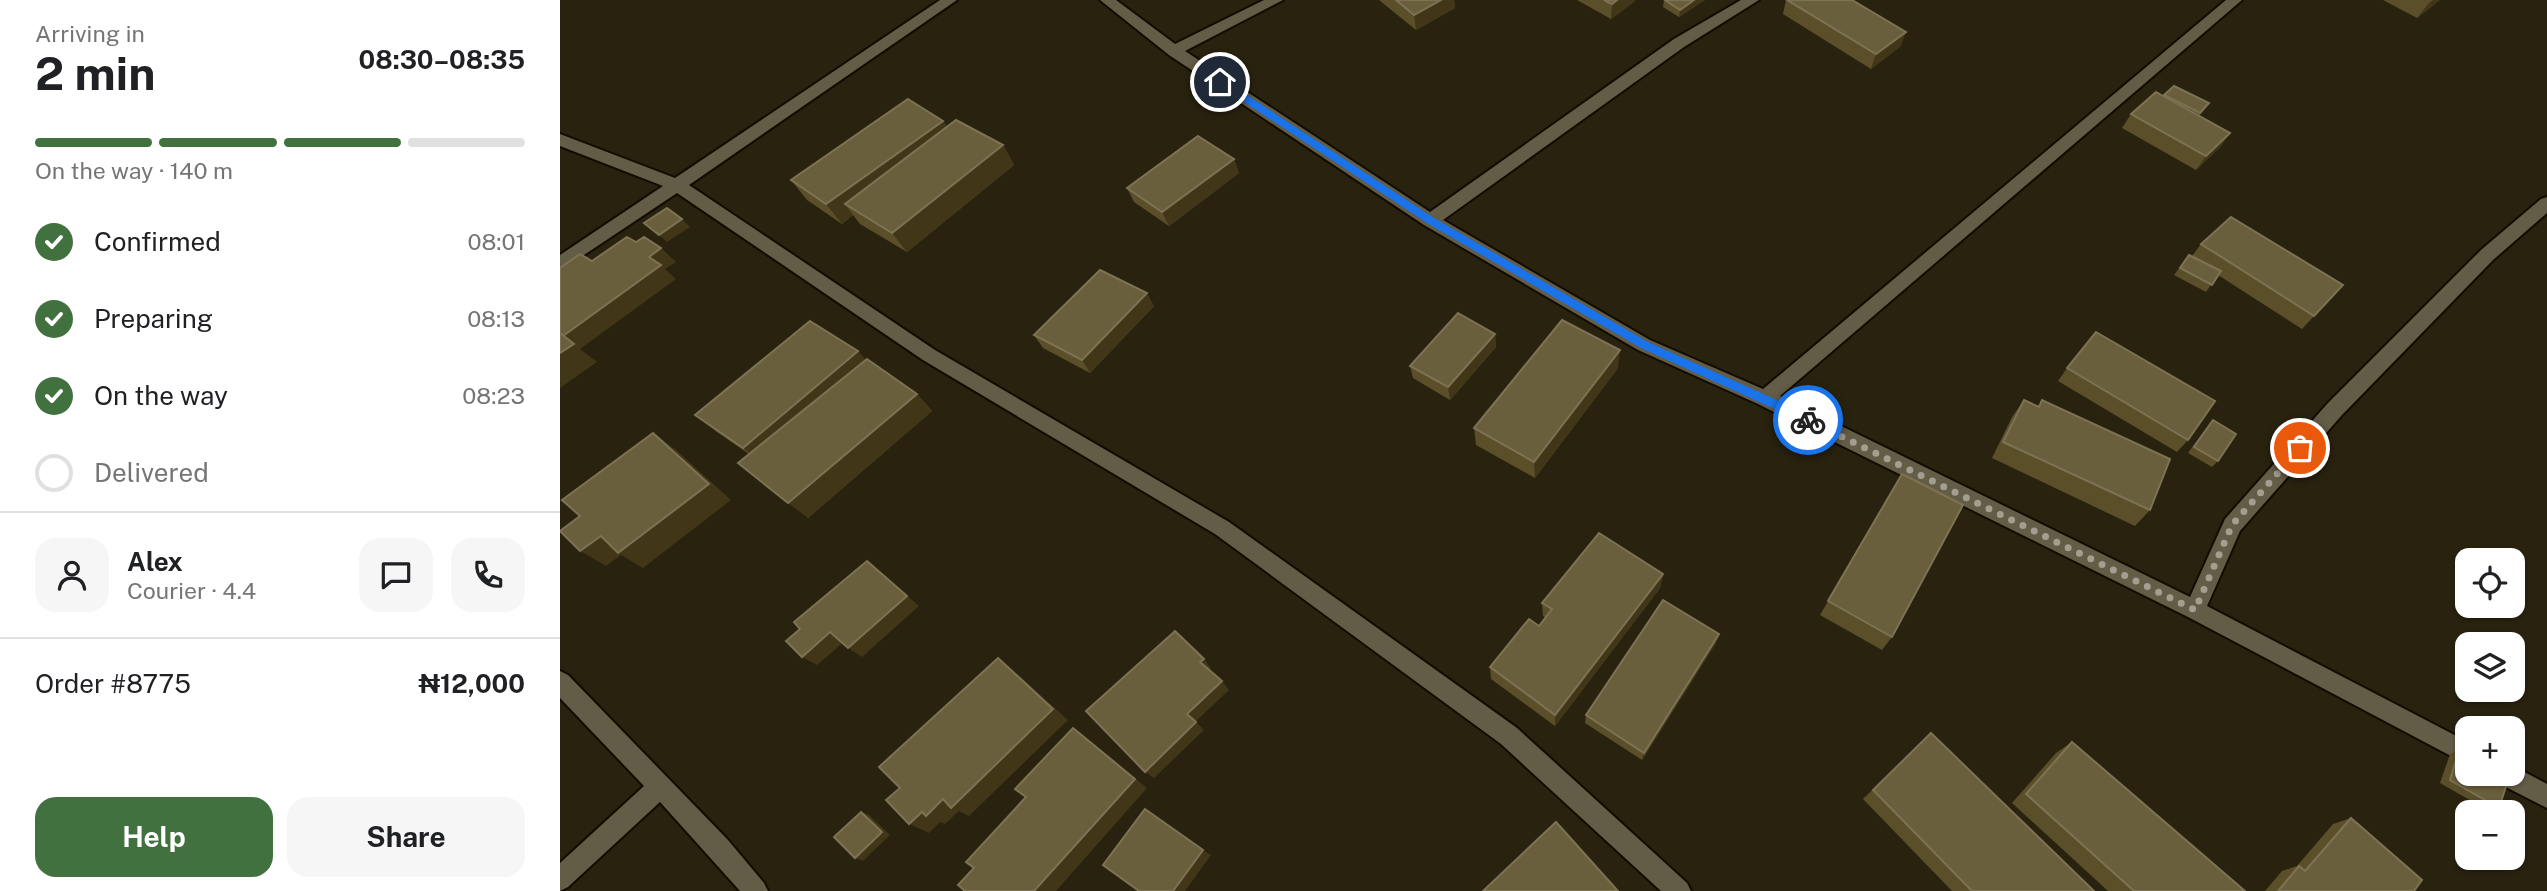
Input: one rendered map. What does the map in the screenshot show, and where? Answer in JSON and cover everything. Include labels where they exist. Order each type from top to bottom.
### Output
[{"type":"street","points":[[560,264],[950,0]]},
{"type":"street","points":[[1107,0],[1174,51],[1430,221],[1644,345],[1765,398],[2195,610],[2455,747]]},
{"type":"street","points":[[1174,51],[1276,0]]},
{"type":"street","points":[[1430,221],[1679,43],[1752,0]]},
{"type":"street","points":[[1765,398],[2235,0]]},
{"type":"street","points":[[560,140],[677,185],[929,355],[1222,528],[1509,736],[1679,891]]},
{"type":"street","points":[[2195,610],[2232,525],[2335,409],[2487,255],[2547,203]]},
{"type":"street","points":[[560,682],[720,848],[756,891]]},
{"type":"street","points":[[2525,785],[2547,796]]},
{"type":"street","points":[[560,879],[661,786]]},
{"type":"building","points":[[1396,0],[1441,0],[1414,15]]},
{"type":"building","points":[[1665,0],[1694,0],[1680,10]]},
{"type":"building","points":[[1787,0],[1852,0],[1906,32],[1876,54]]},
{"type":"building","points":[[2174,86],[2209,103],[2200,113],[2164,95]]},
{"type":"building","points":[[2156,92],[2230,133],[2206,156],[2131,114]]},
{"type":"building","points":[[908,99],[943,121],[826,204],[791,180]]},
{"type":"building","points":[[956,120],[1003,145],[892,233],[845,204]]},
{"type":"building","points":[[1198,136],[1234,159],[1162,212],[1127,188]]},
{"type":"building","points":[[667,208],[682,219],[659,235],[644,223]]},
{"type":"building","points":[[2231,217],[2343,285],[2314,316],[2201,244]]},
{"type":"building","points":[[627,237],[636,242],[644,237],[661,248],[649,257],[661,265],[563,336],[560,333],[560,268],[580,254],[592,261]]},
{"type":"building","points":[[2189,255],[2221,271],[2212,285],[2180,268]]},
{"type":"building","points":[[1100,270],[1147,293],[1082,360],[1034,335]]},
{"type":"building","points":[[1458,313],[1495,334],[1448,387],[1410,366]]},
{"type":"building","points":[[1562,320],[1620,350],[1534,462],[1474,428]]},
{"type":"building","points":[[810,321],[858,351],[743,448],[695,415]]},
{"type":"building","points":[[2096,332],[2215,401],[2188,440],[2067,368]]},
{"type":"building","points":[[560,333],[574,344],[560,353]]},
{"type":"building","points":[[867,359],[917,394],[788,503],[738,463]]},
{"type":"building","points":[[2024,400],[2039,407],[2042,400],[2170,459],[2150,510],[2003,442]]},
{"type":"building","points":[[2213,420],[2236,434],[2218,461],[2194,447]]},
{"type":"building","points":[[653,433],[709,484],[618,553],[601,536],[580,551],[560,531],[580,516],[562,500]]},
{"type":"building","points":[[1902,474],[1963,505],[1892,637],[1828,601]]},
{"type":"building","points":[[1599,533],[1663,574],[1555,715],[1490,667],[1529,619],[1539,626],[1552,609],[1542,603]]},
{"type":"building","points":[[867,561],[907,596],[848,648],[830,632],[802,657],[786,641],[800,629],[794,622]]},
{"type":"building","points":[[1663,600],[1719,634],[1644,753],[1586,715]]},
{"type":"building","points":[[1175,631],[1204,659],[1200,662],[1222,681],[1187,714],[1196,722],[1145,772],[1086,711]]},
{"type":"building","points":[[998,658],[1053,709],[951,808],[943,799],[926,816],[922,812],[909,824],[886,800],[900,788],[879,767]]},
{"type":"building","points":[[1073,728],[1135,779],[1034,891],[965,891],[958,885],[974,868],[966,862],[1026,797],[1015,789]]},
{"type":"building","points":[[1931,733],[2094,891],[1972,891],[1873,790]]},
{"type":"building","points":[[2072,742],[2245,891],[2134,891],[2026,794]]},
{"type":"building","points":[[2455,763],[2455,783],[2450,780]]},
{"type":"building","points":[[2460,786],[2506,786],[2502,800],[2485,800]]},
{"type":"building","points":[[1145,809],[1203,850],[1173,891],[1139,891],[1103,865]]},
{"type":"building","points":[[861,812],[882,832],[855,858],[834,837]]},
{"type":"building","points":[[2351,818],[2422,880],[2414,891],[2278,891],[2299,866],[2305,871]]},
{"type":"building","points":[[1556,822],[1618,891],[1483,891]]},
{"type":"way so far","points":[[1808,420],[2195,610],[2232,525],[2300,448]]},
{"type":"route","points":[[1220,82],[1430,221],[1644,345],[1765,398],[1808,420]]}]
